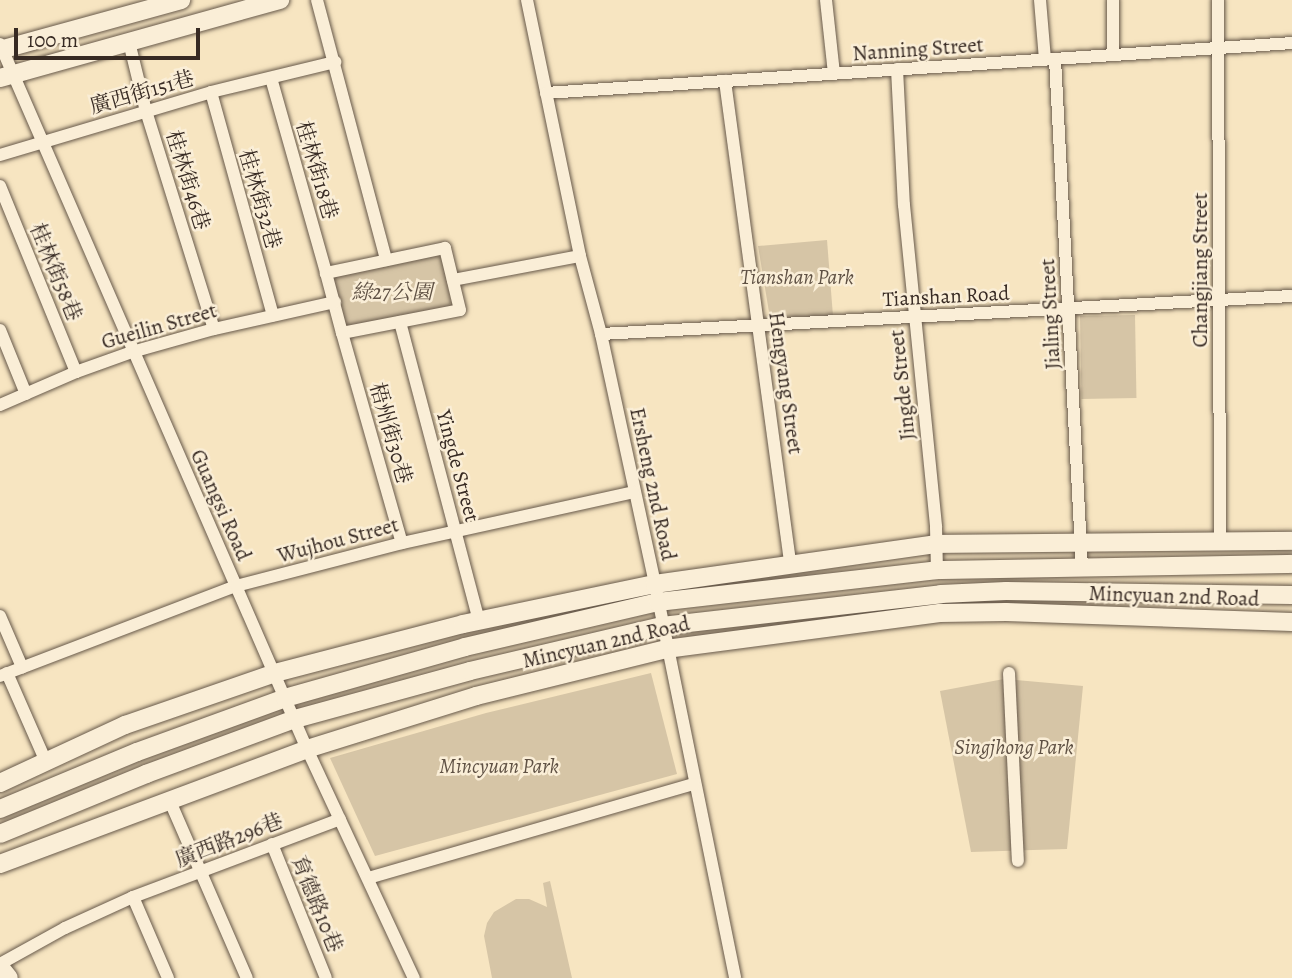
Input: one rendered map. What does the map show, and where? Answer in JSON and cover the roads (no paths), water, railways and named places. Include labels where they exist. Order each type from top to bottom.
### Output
[{"type":"street","points":[[1,48],[181,0]]},
{"type":"street","points":[[7,76],[258,3],[280,0]]},
{"type":"street","points":[[317,0],[386,260]]},
{"type":"street","name":"Ersheng 2nd Road","points":[[527,0],[580,257],[601,334],[658,602],[735,978]]},
{"type":"street","points":[[826,0],[834,74]]},
{"type":"street","name":"Jialing Street","points":[[1040,0],[1050,59],[1069,308],[1082,567]]},
{"type":"street","points":[[1112,0],[1113,55]]},
{"type":"street","name":"Changjiang Street","points":[[1218,0],[1220,541]]},
{"type":"street","name":"桂林街46巷","points":[[129,42],[146,111],[214,329]]},
{"type":"street","name":"Nanning Street","points":[[546,93],[1292,43]]},
{"type":"street","name":"Guangsi Road","points":[[1,48],[7,76],[43,142],[132,352],[307,749],[414,978]]},
{"type":"street","name":"廣西街151巷","points":[[0,155],[211,92],[335,62]]},
{"type":"street","name":"Jingde Street","points":[[897,69],[904,205],[937,544],[937,570]]},
{"type":"street","name":"桂林街18巷","points":[[271,78],[326,272]]},
{"type":"street","name":"Hengyang Street","points":[[725,81],[791,566]]},
{"type":"street","name":"桂林街32巷","points":[[211,92],[273,316]]},
{"type":"street","name":"桂林街58巷","points":[[0,186],[76,372]]},
{"type":"street","points":[[445,248],[460,310],[342,333],[326,272],[386,260],[445,248]]},
{"type":"street","points":[[453,280],[580,257]]},
{"type":"street","name":"Tianshan Road","points":[[601,334],[1292,296]]},
{"type":"street","name":"Gueilin Street","points":[[0,405],[76,372],[132,352],[214,329],[335,302]]},
{"type":"street","name":"Yingde Street","points":[[400,322],[479,621]]},
{"type":"street","points":[[0,330],[26,394]]},
{"type":"street","name":"梧州街30巷","points":[[342,333],[402,543]]},
{"type":"street","name":"Wujhou Street","points":[[4,675],[236,586],[402,543],[634,492]]},
{"type":"street","name":"Mincyuan 2nd Road","points":[[0,783],[125,725],[275,673],[479,621],[654,584],[937,544],[1292,541]]},
{"type":"street","name":"Mincyuan 2nd Road","points":[[0,809],[136,752],[285,698],[465,647],[658,602],[937,570],[1292,564]]},
{"type":"street","name":"Mincyuan 2nd Road","points":[[0,834],[295,719],[470,671],[662,626],[941,594],[1019,591],[1292,594]]},
{"type":"street","name":"Mincyuan 2nd Road","points":[[0,864],[307,749],[476,696],[666,649],[940,613],[1006,612],[1292,622]]},
{"type":"street","points":[[0,616],[22,667]]},
{"type":"street","points":[[1009,673],[1018,861]]},
{"type":"street","points":[[4,675],[46,762]]},
{"type":"street","points":[[368,878],[695,784]]},
{"type":"street","points":[[169,799],[247,978]]},
{"type":"street","name":"廣西路296巷","points":[[0,965],[65,928],[133,897],[340,819]]},
{"type":"street","name":"育德路10巷","points":[[272,844],[326,978]]},
{"type":"street","points":[[133,897],[168,978]]},
{"type":"street","points":[[0,965],[9,978]]},
{"type":"park label","name":"Tianshan Park","points":[[797,277]]},
{"type":"park label","name":"綠27公園","points":[[392,292]]},
{"type":"park label","name":"Singjhong Park","points":[[1014,747]]},
{"type":"park label","name":"Mincyuan Park","points":[[499,766]]}]
